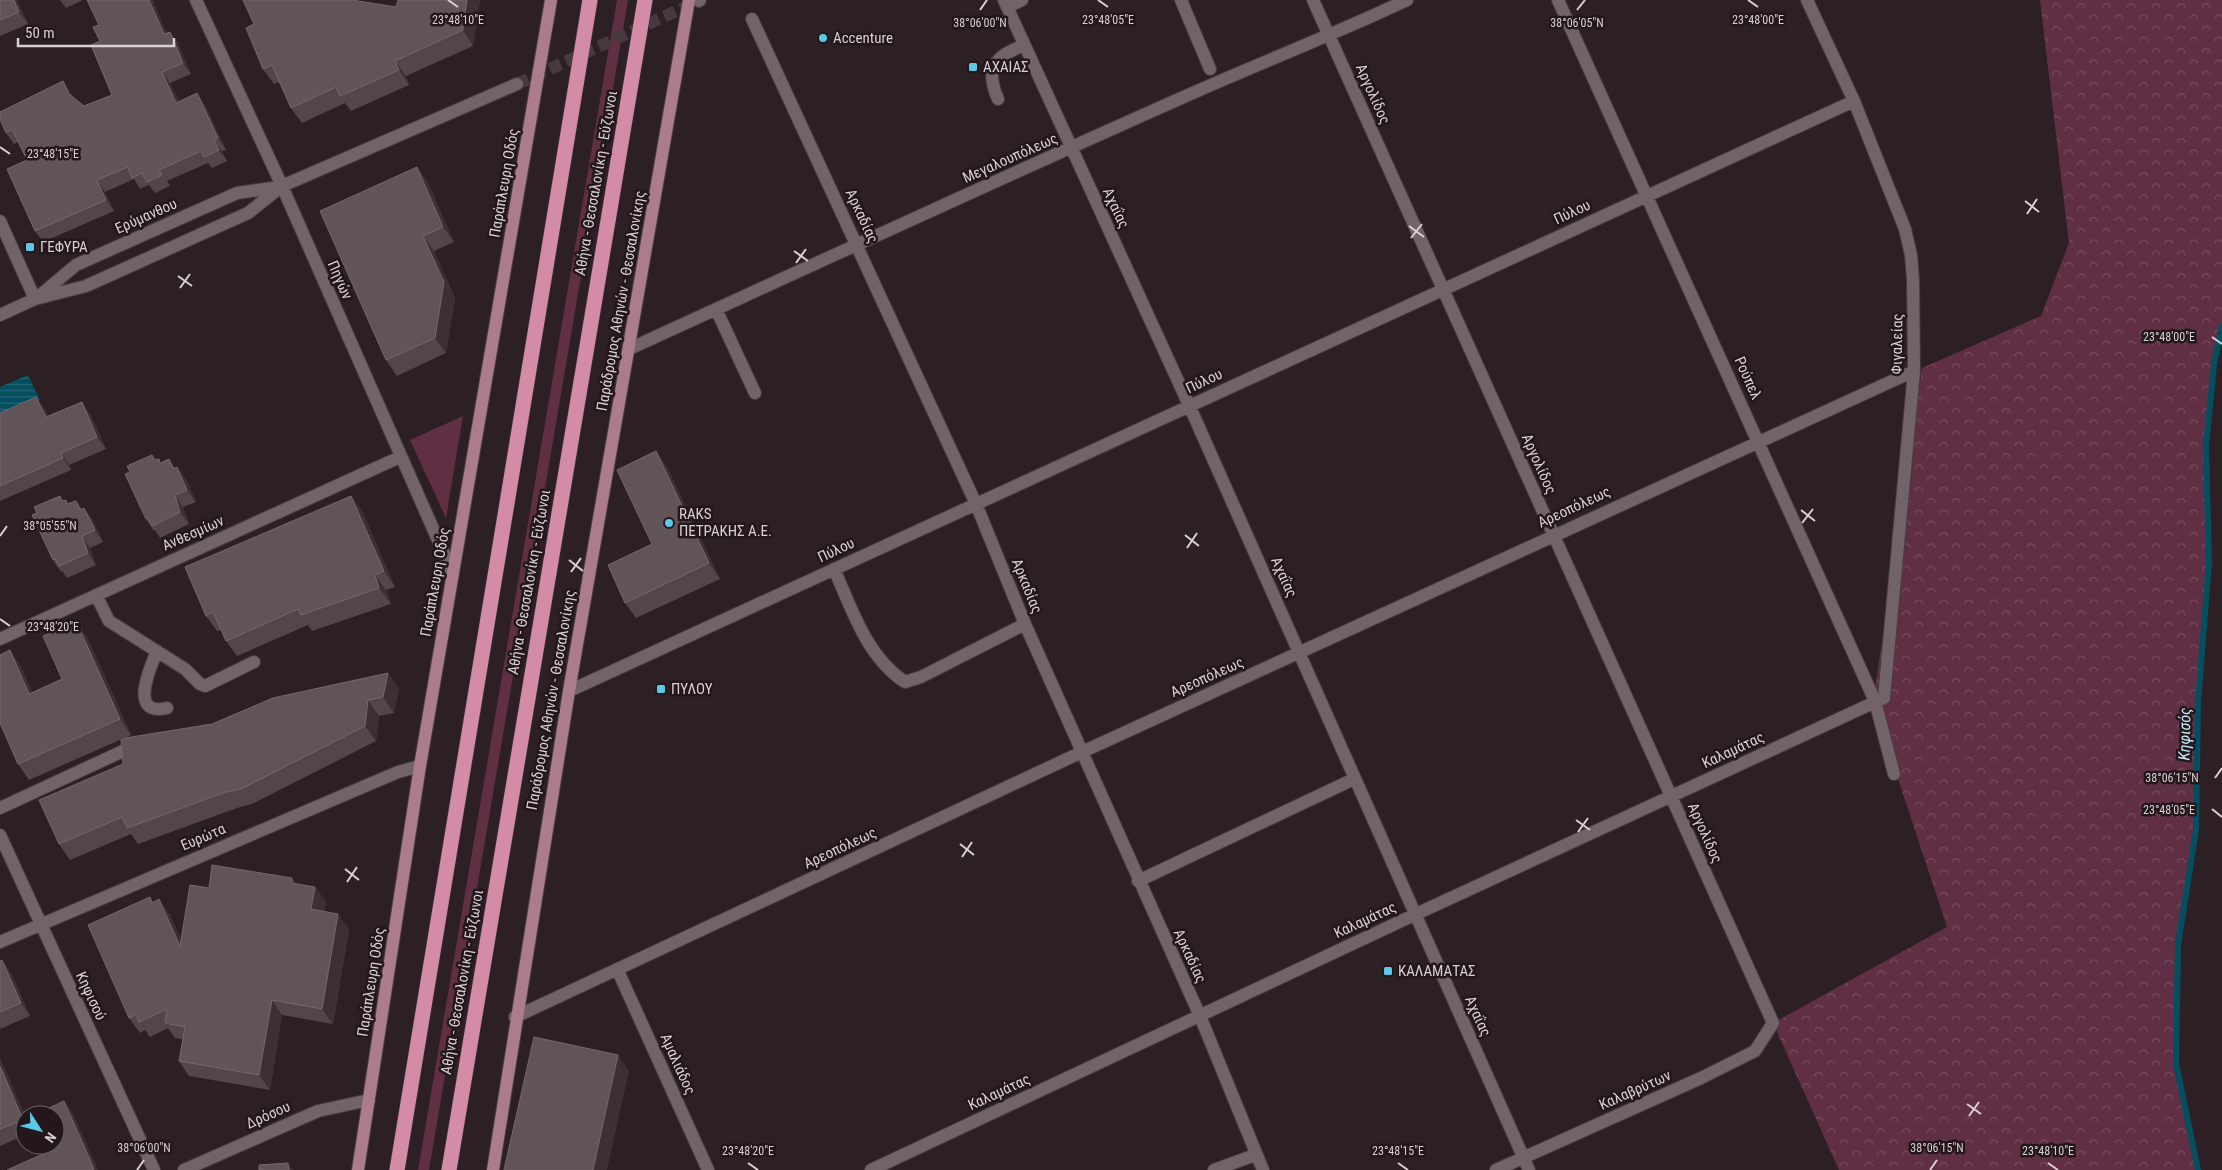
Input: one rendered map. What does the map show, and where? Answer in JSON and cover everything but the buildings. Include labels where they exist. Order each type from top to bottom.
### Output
[{"type":"highway","points":[[397,1170],[590,0]]},
{"type":"highway","name":"Αθήνα - Θεσσαλονίκη - Εύζωνοι","points":[[449,1170],[645,0]]},
{"type":"main road","name":"Παράπλευρη Οδός","points":[[358,1170],[420,766],[551,0]]},
{"type":"main road","name":"Παράδρομος Αθηνών - Θεσσαλονίκης","points":[[493,1170],[515,1017],[569,691],[689,0]]},
{"type":"street","name":"Πηγών","points":[[196,0],[282,186],[453,574]]},
{"type":"street","points":[[1005,4],[1022,0]]},
{"type":"street","points":[[1181,0],[1210,69]]},
{"type":"street","name":"Αργολίδος","points":[[1313,0],[1773,1023]]},
{"type":"street","name":"Μεγαλουπόλεως","points":[[629,349],[1070,148],[1198,91],[1329,36],[1407,0]]},
{"type":"street","name":"Ρούπελ","points":[[1558,0],[1759,440],[1875,701],[1894,774]]},
{"type":"street","name":"Φιγαλείας","points":[[1807,0],[1854,101],[1905,229],[1911,255],[1915,328],[1914,370],[1884,698],[1875,701]]},
{"type":"street","name":"Αχαΐας","points":[[1005,4],[1189,405],[1414,915],[1529,1170]]},
{"type":"street","name":"Αρκαδίας","points":[[752,18],[976,504],[1025,624],[1138,881],[1200,1016],[1263,1170]]},
{"type":"street","points":[[998,99],[991,75],[993,66],[1004,54],[1024,45]]},
{"type":"street","name":"Ερύμανθου","points":[[35,299],[76,265],[237,193],[282,186],[517,84]]},
{"type":"street","name":"Πύλου","points":[[569,691],[1854,101]]},
{"type":"street","name":"Ερύμανθου","points":[[0,315],[35,299],[86,286],[248,213],[282,186]]},
{"type":"street","points":[[0,221],[35,299]]},
{"type":"street","points":[[716,309],[755,393]]},
{"type":"street","name":"Αρεοπόλεως","points":[[515,1017],[618,971],[1082,752],[1914,370]]},
{"type":"street","name":"Ανθεσμίων","points":[[0,639],[400,457]]},
{"type":"street","points":[[834,569],[867,643],[896,676],[905,682],[921,677],[1025,624]]},
{"type":"street","points":[[96,595],[109,621],[185,669],[200,684],[205,686],[254,662]]},
{"type":"street","points":[[157,651],[144,682],[144,696],[148,704],[153,708],[159,710],[167,708]]},
{"type":"street","name":"Καλαμάτας","points":[[871,1170],[1875,701]]},
{"type":"street","points":[[0,808],[133,746],[152,742]]},
{"type":"street","name":"Ευρώτα","points":[[0,942],[398,772],[420,766]]},
{"type":"street","points":[[1138,881],[1354,779]]},
{"type":"street","name":"Κηφισού","points":[[0,835],[154,1170]]},
{"type":"street","name":"Αμαλιάδος","points":[[618,971],[708,1170]]},
{"type":"street","name":"Καλαβρύτων","points":[[1496,1170],[1701,1078],[1755,1051],[1773,1023]]},
{"type":"street","name":"Δρόσου","points":[[184,1170],[318,1111],[369,1100]]},
{"type":"street","points":[[1214,1170],[1256,1155]]},
{"type":"green space","points":[[617,0],[628,0],[429,1170],[418,1170]]},
{"type":"green space","points":[[2040,0],[2222,0],[2222,326],[2214,364],[2206,447],[2209,562],[2198,703],[2196,830],[2178,945],[2176,1063],[2198,1170],[1839,1170],[1773,1023],[1947,927],[1873,703],[1922,368],[2041,316],[2069,243]]},
{"type":"green space","points":[[463,416],[446,518],[410,440]]},
{"type":"water","points":[[28,375],[40,400],[0,418],[0,387]]},
{"type":"waterway","name":"Κηφισός","points":[[2198,1170],[2176,1063],[2178,945],[2196,830],[2198,703],[2209,562],[2206,447],[2214,364],[2222,326]]},
{"type":"tunnel","points":[[517,84],[696,2]]},
{"type":"place","name":"Accenture","points":[[823,38]]},
{"type":"place","name":"AXAΙΑΣ","points":[[973,67]]},
{"type":"place","name":"ΓΕΦΥΡΑ","points":[[30,247]]},
{"type":"place","name":"RAKS ΠΕΤΡΑΚΗΣ Α.Ε.","points":[[669,523]]},
{"type":"place","name":"ΠΥΛΟΥ","points":[[661,689]]},
{"type":"place","name":"ΚΑΛΑΜΑΤΑΣ","points":[[1388,971]]}]
